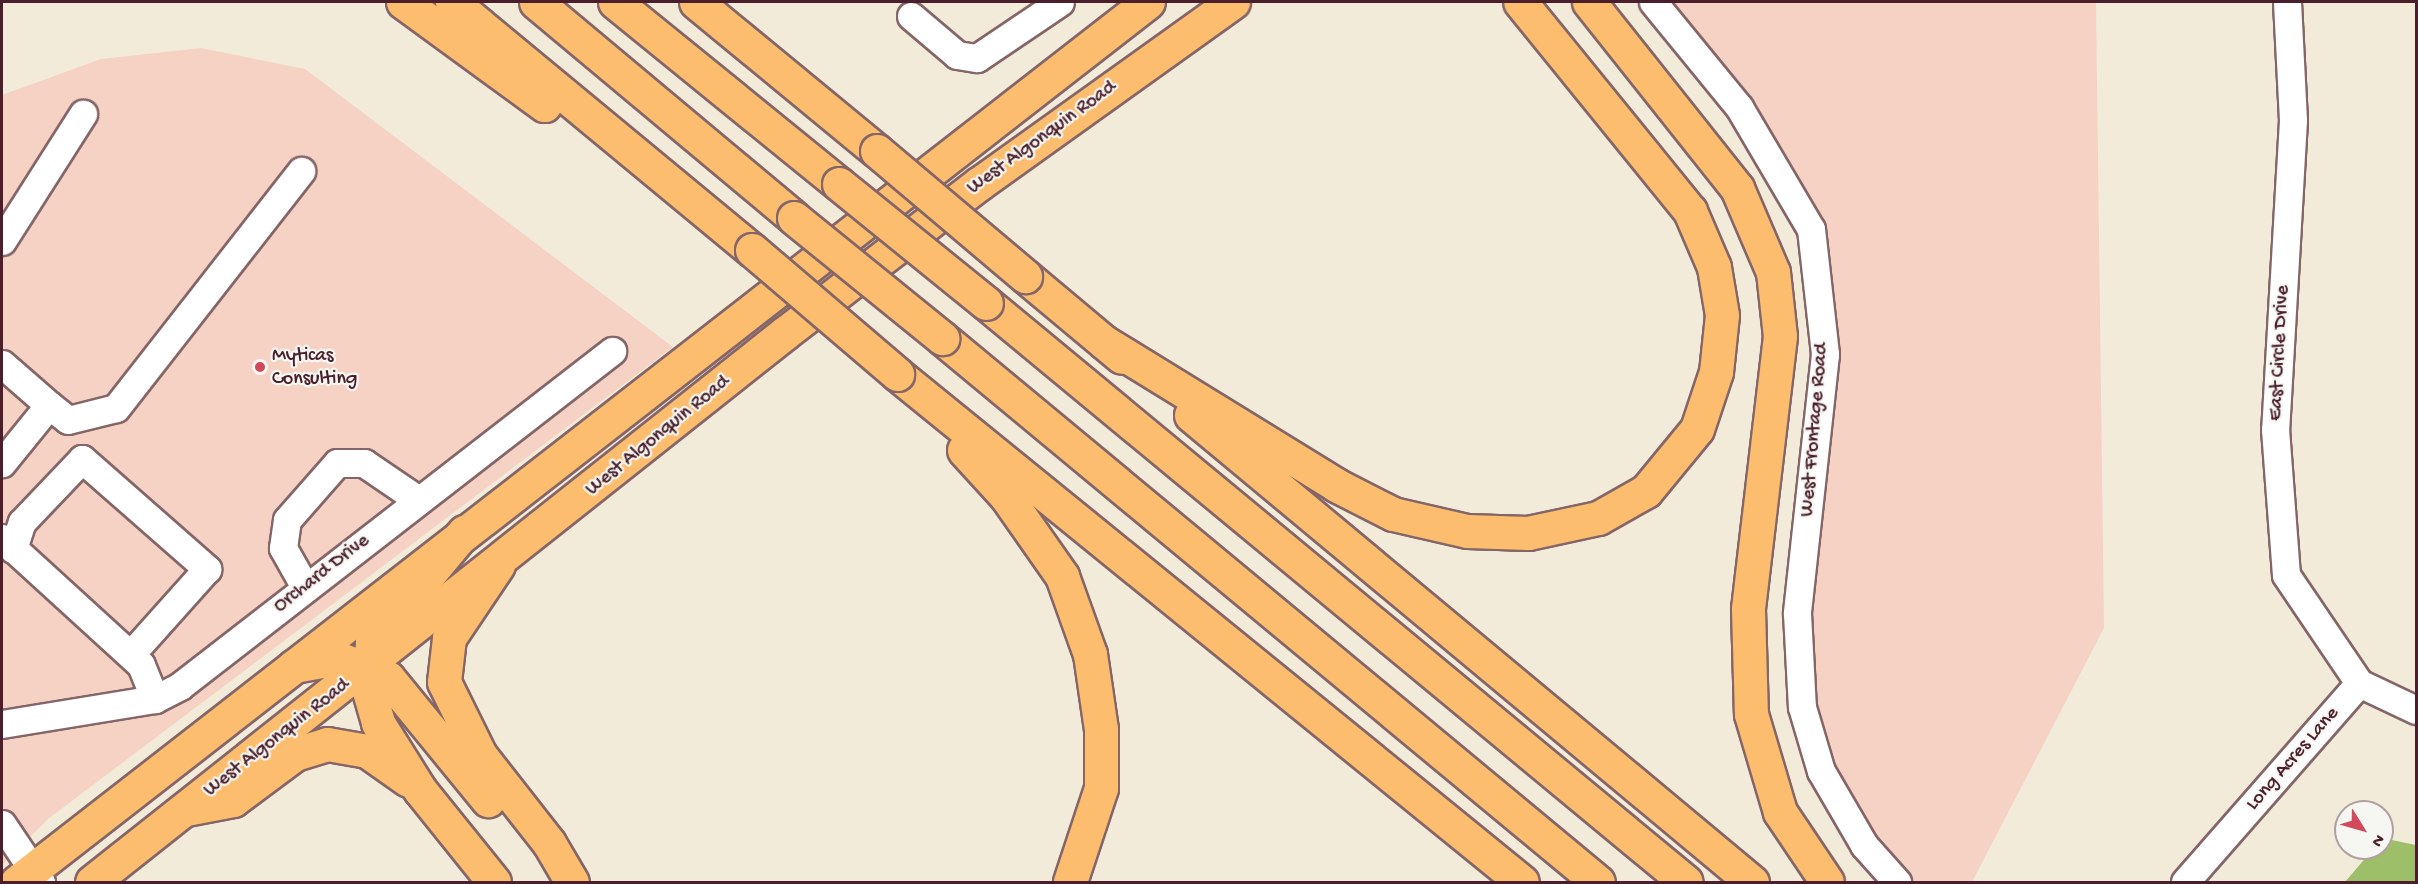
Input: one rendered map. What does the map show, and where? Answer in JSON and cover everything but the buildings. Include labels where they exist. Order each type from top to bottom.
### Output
[{"type":"main road","points":[[403,2],[548,108],[644,160]]},
{"type":"main road","points":[[452,2],[752,250],[897,374],[1522,882]]},
{"type":"main road","points":[[536,2],[1598,882]]},
{"type":"main road","points":[[615,2],[986,303],[1686,882]]},
{"type":"main road","points":[[696,2],[878,151],[1752,882]]},
{"type":"main road","name":"West Algonquin Road","points":[[30,879],[464,532],[1148,2]]},
{"type":"main road","name":"West Algonquin Road","points":[[92,882],[369,668],[961,197],[1233,2]]},
{"type":"main road","points":[[1104,342],[1336,485],[1393,514],[1467,531],[1528,533],[1598,518],[1646,491],[1697,429],[1713,382],[1722,315],[1714,267],[1690,211],[1520,2]]},
{"type":"main road","points":[[1589,2],[1737,188],[1773,272],[1780,336],[1748,609],[1751,714],[1780,812],[1827,882]]},
{"type":"main road","points":[[897,374],[1006,496],[1062,576],[1077,611],[1097,690],[1102,763],[1094,817],[1070,882]]},
{"type":"main road","points":[[464,532],[372,642],[369,668],[378,723],[420,790],[494,882]]},
{"type":"main road","points":[[498,566],[449,638],[444,682],[475,746],[549,843],[572,882]]},
{"type":"main road","points":[[294,666],[338,658],[369,668],[388,678],[560,882]]},
{"type":"main road","points":[[186,808],[233,800],[295,754],[327,744],[367,751],[420,790]]},
{"type":"street","points":[[911,16],[957,55],[977,58],[1059,2]]},
{"type":"street","name":"West Frontage Road","points":[[1653,2],[1738,107],[1810,229],[1825,354],[1797,613],[1802,707],[1821,771],[1864,845],[1897,882]]},
{"type":"street","name":"East Circle Drive","points":[[2287,2],[2293,120],[2275,429],[2286,575],[2359,683]]},
{"type":"street","points":[[2,241],[83,114]]},
{"type":"street","points":[[2,364],[68,420],[116,408],[301,171]]},
{"type":"street","name":"Orchard Drive","points":[[2,724],[155,699],[180,686],[417,499],[612,351]]},
{"type":"street","points":[[2,464],[49,405]]},
{"type":"street","points":[[130,655],[207,569],[82,459],[22,522],[7,543],[130,655],[141,665],[155,699]]},
{"type":"street","points":[[305,587],[283,548],[287,520],[337,463],[364,463],[417,499]]},
{"type":"street","points":[[2359,683],[2416,710]]},
{"type":"street","name":"Long Acres Lane","points":[[2185,882],[2359,683]]},
{"type":"street","points":[[2,824],[30,879]]},
{"type":"shaded area","points":[[1653,2],[2096,2],[2104,628],[1972,882],[1897,882],[1886,872],[1802,707],[1815,450],[1811,229]]},
{"type":"shaded area","points":[[201,48],[305,69],[673,347],[48,819],[2,865],[2,95],[101,59]]},
{"type":"green space","points":[[2394,840],[2416,845],[2416,882],[2345,882],[2364,860],[2394,860]]},
{"type":"place","name":"Myticas Consulting","points":[[260,367]]}]
